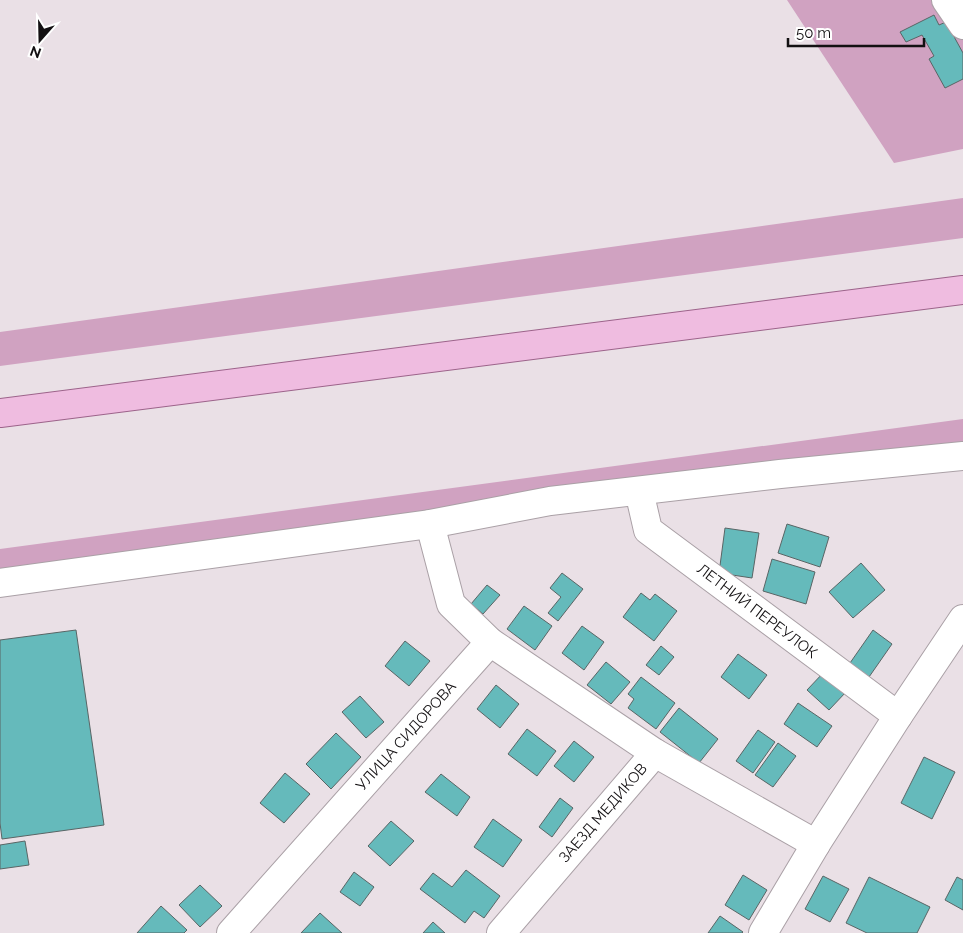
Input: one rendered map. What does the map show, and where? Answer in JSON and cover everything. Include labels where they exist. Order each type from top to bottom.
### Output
[{"type":"main road","points":[[0,413],[963,290]]},
{"type":"street","points":[[946,0],[963,25]]},
{"type":"street","points":[[0,583],[430,524],[550,502],[780,474],[963,456]]},
{"type":"street","name":"ЛЕТНИЙ ПЕРЕУЛОК","points":[[638,491],[648,530],[898,716]]},
{"type":"street","points":[[430,524],[451,604],[490,642]]},
{"type":"street","points":[[763,933],[816,844],[963,619]]},
{"type":"street","name":"ЗАЕЗД МЕДИКОВ","points":[[490,642],[654,753],[501,933]]},
{"type":"street","name":"УЛИЦА СИДОРОВА","points":[[231,933],[490,642]]},
{"type":"street","points":[[654,753],[816,844]]},
{"type":"shaded area","points":[[787,0],[963,0],[963,149],[894,163]]},
{"type":"shaded area","points":[[963,198],[963,238],[0,366],[0,332]]},
{"type":"shaded area","points":[[963,419],[963,450],[0,576],[0,549]]},
{"type":"building","points":[[934,15],[939,25],[946,22],[963,53],[963,79],[945,88],[929,59],[934,56],[922,35],[906,42],[900,32]]},
{"type":"building","points":[[787,524],[829,537],[820,567],[778,553]]},
{"type":"building","points":[[725,528],[759,533],[752,578],[719,573]]},
{"type":"building","points":[[772,559],[815,572],[806,604],[763,591]]},
{"type":"building","points":[[861,563],[885,590],[853,618],[829,592]]},
{"type":"building","points":[[562,573],[583,589],[558,621],[548,613],[561,597],[550,588]]},
{"type":"building","points":[[487,585],[500,595],[483,614],[471,604]]},
{"type":"building","points":[[641,593],[650,600],[655,594],[677,611],[654,641],[623,617]]},
{"type":"building","points":[[524,606],[552,626],[535,650],[507,629]]},
{"type":"building","points":[[582,626],[604,642],[584,670],[562,653]]},
{"type":"building","points":[[76,630],[104,825],[2,839],[0,823],[0,640]]},
{"type":"building","points":[[873,630],[892,644],[869,677],[850,663]]},
{"type":"building","points":[[405,641],[430,661],[409,686],[385,666]]},
{"type":"building","points":[[661,646],[674,657],[659,675],[646,665]]},
{"type":"building","points":[[738,654],[767,675],[749,699],[721,677]]},
{"type":"building","points":[[606,662],[630,682],[611,704],[587,685]]},
{"type":"building","points":[[824,672],[846,692],[829,710],[807,690]]},
{"type":"building","points":[[641,677],[675,703],[656,729],[628,708],[634,699],[628,694]]},
{"type":"building","points":[[496,685],[519,704],[500,728],[477,709]]},
{"type":"building","points":[[360,696],[384,722],[366,738],[342,712]]},
{"type":"building","points":[[798,703],[832,726],[817,747],[784,724]]},
{"type":"building","points":[[679,708],[718,739],[699,763],[660,732]]},
{"type":"building","points":[[527,729],[556,751],[537,776],[508,754]]},
{"type":"building","points":[[758,730],[775,742],[753,773],[736,761]]},
{"type":"building","points":[[336,733],[361,757],[331,789],[306,764]]},
{"type":"building","points":[[574,741],[594,757],[574,782],[554,766]]},
{"type":"building","points":[[778,743],[796,756],[773,787],[755,775]]},
{"type":"building","points":[[924,757],[955,772],[932,819],[901,803]]},
{"type":"building","points":[[285,773],[310,794],[284,823],[260,803]]},
{"type":"building","points":[[441,774],[470,797],[457,816],[425,792]]},
{"type":"building","points":[[560,798],[573,808],[552,837],[539,827]]},
{"type":"building","points":[[493,819],[522,840],[503,867],[474,847]]},
{"type":"building","points":[[391,821],[414,841],[390,866],[368,846]]},
{"type":"building","points":[[25,841],[29,865],[0,869],[0,845]]},
{"type":"building","points":[[466,870],[500,896],[484,918],[474,911],[465,923],[420,889],[433,873],[452,887]]},
{"type":"building","points":[[354,872],[374,887],[360,906],[340,892]]},
{"type":"building","points":[[743,875],[767,890],[749,920],[725,905]]},
{"type":"building","points":[[823,876],[849,889],[830,922],[805,909]]},
{"type":"building","points":[[869,877],[930,907],[917,933],[867,933],[846,923]]},
{"type":"building","points":[[957,877],[963,880],[963,910],[945,900]]},
{"type":"building","points":[[200,885],[222,906],[200,927],[179,905]]},
{"type":"building","points":[[161,906],[187,930],[184,933],[137,933]]},
{"type":"building","points":[[320,913],[342,933],[301,933]]},
{"type":"building","points":[[720,916],[743,932],[708,933]]},
{"type":"building","points":[[433,922],[445,933],[423,933]]}]
